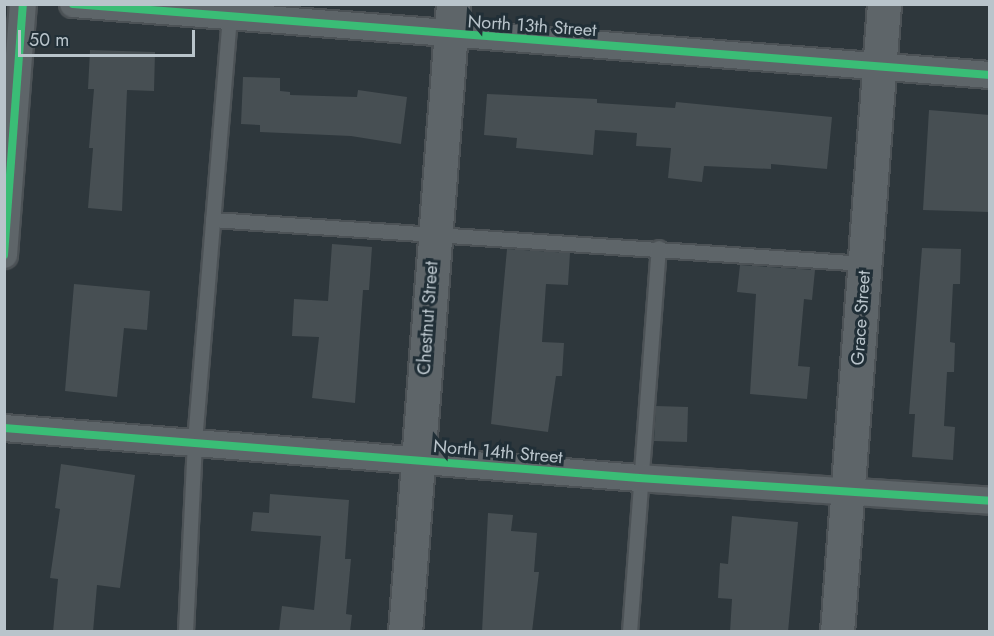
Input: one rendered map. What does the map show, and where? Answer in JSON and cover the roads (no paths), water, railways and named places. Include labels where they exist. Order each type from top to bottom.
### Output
[{"type":"street","points":[[4,255],[23,4]]},
{"type":"street","name":"North 13th Street","points":[[73,4],[231,17],[452,20],[879,67],[990,75]]},
{"type":"street","name":"Grace Street","points":[[837,632],[884,4]]},
{"type":"street","name":"Chestnut Street","points":[[405,632],[452,20]]},
{"type":"street","name":"North 14th Street","points":[[4,428],[639,478],[990,501]]},
{"type":"lane","points":[[186,632],[195,442],[231,17]]},
{"type":"lane","points":[[213,220],[434,232],[865,264]]},
{"type":"lane","points":[[630,632],[639,478],[659,248]]}]
